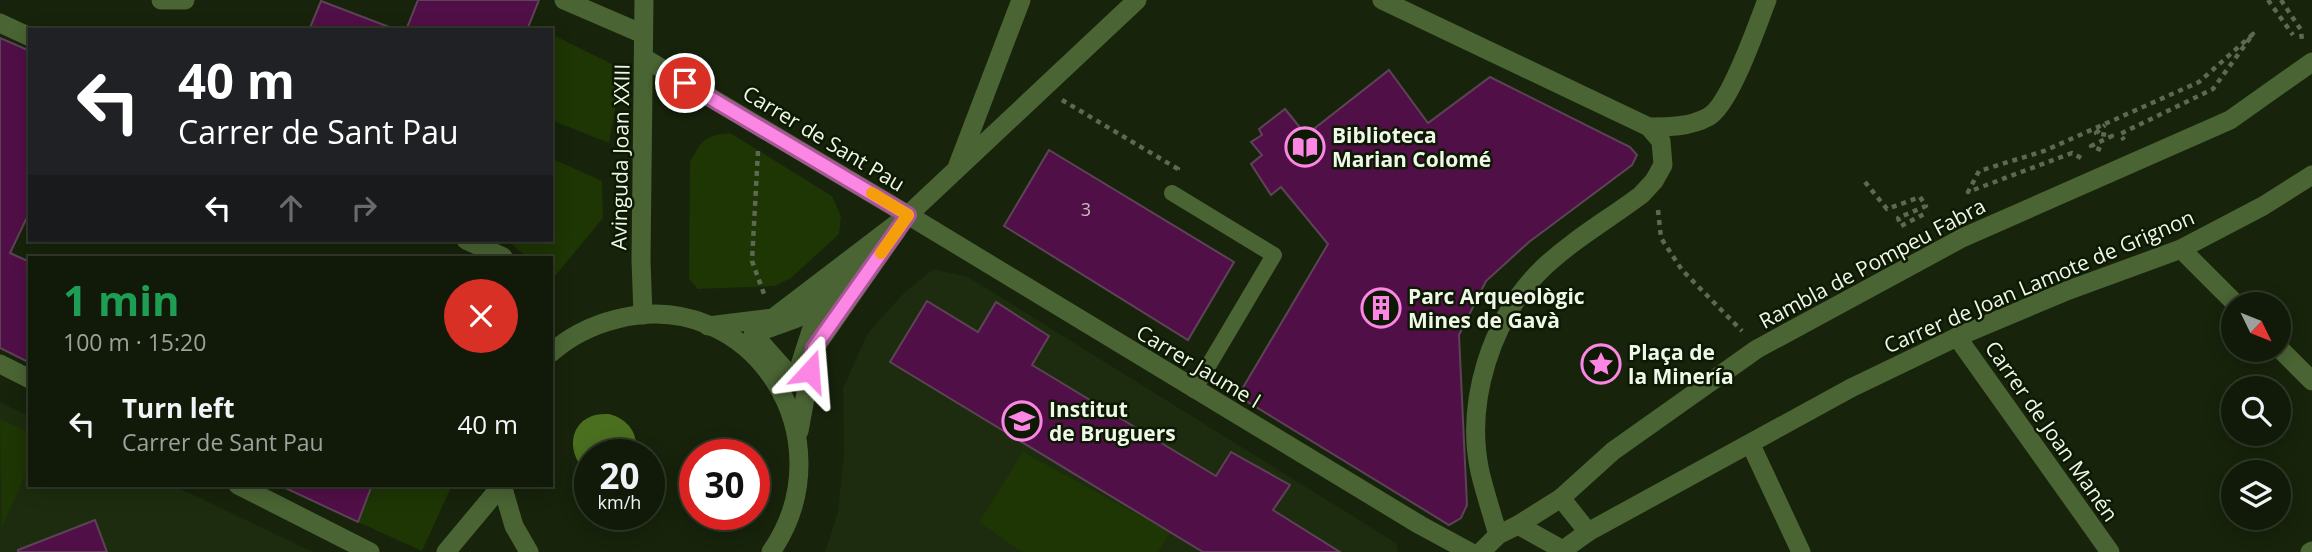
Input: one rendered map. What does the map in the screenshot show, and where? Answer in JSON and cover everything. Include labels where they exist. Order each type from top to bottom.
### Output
[{"type":"street","points":[[161,0],[185,0]]},
{"type":"street","points":[[564,0],[643,34]]},
{"type":"street","name":"Avinguda Joan XXIII","points":[[643,315],[641,260],[644,0]]},
{"type":"street","points":[[956,169],[1021,0]]},
{"type":"street","points":[[708,326],[773,318],[908,215],[1138,0]]},
{"type":"street","points":[[1382,0],[1649,127],[1661,141],[1663,165],[1654,181],[1641,195],[1542,269],[1513,306],[1493,346],[1479,387],[1476,434],[1480,471],[1499,534]]},
{"type":"street","points":[[1649,127],[1676,127],[1710,117],[1728,95],[1767,0]]},
{"type":"street","points":[[0,23],[28,36]]},
{"type":"street","name":"Carrer de Sant Pau","points":[[644,58],[908,215]]},
{"type":"street","name":"Rambla de Pompeu Fabra","points":[[1481,552],[1499,534],[1561,498],[1613,451],[1758,349],[1962,237],[2230,121],[2312,62]]},
{"type":"street","name":"Carrer de Joan Lamote de Grignon","points":[[1563,551],[1588,532],[1851,388],[1957,337],[2069,290],[2181,249],[2263,206],[2312,175]]},
{"type":"street","points":[[798,438],[814,348],[908,215]]},
{"type":"street","name":"Carrer Jaume I","points":[[908,215],[1194,390],[1470,552]]},
{"type":"street","points":[[891,233],[813,328],[795,382],[753,334],[797,318],[891,233]]},
{"type":"street","points":[[470,242],[501,256]]},
{"type":"street","points":[[2181,249],[2224,292]]},
{"type":"street","points":[[553,345],[598,324],[643,315],[683,318],[708,326],[741,345],[767,371],[784,396],[798,438],[800,465],[797,492],[790,518],[771,552]]},
{"type":"street","name":"Carrer de Joan Manén","points":[[1957,337],[2109,552]]},
{"type":"street","points":[[2291,360],[2312,381]]},
{"type":"street","points":[[0,364],[28,378]]},
{"type":"street","points":[[1751,445],[1801,552]]},
{"type":"street","points":[[242,487],[370,552]]},
{"type":"street","points":[[446,552],[500,487]]},
{"type":"street","points":[[502,487],[508,512],[529,552]]},
{"type":"street","points":[[1561,498],[1588,532]]},
{"type":"street","points":[[1518,525],[1563,551]]},
{"type":"lane","points":[[1172,193],[1274,255],[1194,390]]},
{"type":"path","points":[[2268,0],[2293,35]]},
{"type":"path","points":[[2281,0],[2301,30]]},
{"type":"path","points":[[2081,158],[2072,153],[1968,192],[1979,171],[2043,151],[2199,82],[2253,34],[2214,89],[2120,134],[2125,141]]},
{"type":"path","points":[[1043,89],[1178,169],[1165,189],[1172,193]]},
{"type":"path","points":[[2102,150],[2091,146],[2112,136],[2096,133],[2108,121]]},
{"type":"path","points":[[759,126],[752,261],[773,318]]},
{"type":"path","points":[[1865,182],[1888,209],[1920,197],[1926,206],[1898,218],[1901,226],[1928,212]]},
{"type":"path","points":[[1661,238],[1682,270],[1737,326]]},
{"type":"shaded area","points":[[553,35],[622,69],[609,143],[553,121]]},
{"type":"shaded area","points":[[730,133],[832,196],[841,216],[839,234],[791,278],[775,286],[698,289],[689,279],[690,162],[705,140],[715,135]]},
{"type":"shaded area","points":[[553,159],[602,181],[603,218],[553,279],[553,256],[526,256],[509,242],[553,242]]},
{"type":"shaded area","name":"Institut de Bruguers","points":[[933,269],[968,277],[1396,543],[1398,552],[825,552],[838,512],[844,455],[843,388],[868,333],[902,295]]},
{"type":"shaded area","points":[[0,402],[28,416],[28,487],[176,487],[313,552],[0,552]]},
{"type":"shaded area","points":[[594,415],[616,416],[631,428],[636,439],[574,439],[574,453],[573,444],[574,435],[577,427]]},
{"type":"shaded area","points":[[0,419],[28,432],[28,468],[2,527]]},
{"type":"shaded area","points":[[1023,452],[1170,532],[1158,552],[1022,552],[979,522]]},
{"type":"shaded area","points":[[371,487],[451,487],[422,551],[358,522]]},
{"type":"building","points":[[418,0],[539,0],[528,28],[407,28]]},
{"type":"building","points":[[321,1],[392,28],[310,28]]},
{"type":"building","points":[[0,38],[28,50],[28,215],[10,253],[28,261],[28,362],[0,348]]},
{"type":"building","name":"Parc Arqueològic Mines de Gavà","points":[[1389,70],[1428,123],[1490,77],[1630,147],[1637,155],[1632,165],[1529,242],[1486,281],[1459,335],[1467,505],[1461,518],[1449,525],[1238,396],[1328,244],[1281,187],[1271,195],[1251,164],[1262,155],[1251,142],[1262,135],[1259,129],[1285,109],[1306,135]]},
{"type":"building","points":[[1049,150],[1234,262],[1188,340],[1004,226]]},
{"type":"building","points":[[927,301],[978,332],[996,302],[1049,336],[1032,365],[1216,476],[1231,452],[1290,485],[1273,510],[1340,552],[1203,552],[890,362]]},
{"type":"building","points":[[283,487],[371,487],[358,522]]},
{"type":"building","points":[[95,520],[107,552],[18,552],[18,550]]},
{"type":"slow traffic","points":[[872,193],[908,215],[881,253]]},
{"type":"place","name":"Biblioteca Marian Colomé","points":[[1305,147]]},
{"type":"place","name":"Parc Arqueològic Mines de Gavà","points":[[1381,308]]},
{"type":"place","name":"Plaça de la Minería","points":[[1601,364]]},
{"type":"place","name":"Institut de Bruguers","points":[[1022,421]]},
{"type":"route","points":[[685,83],[908,215],[814,348],[810,371]]}]
